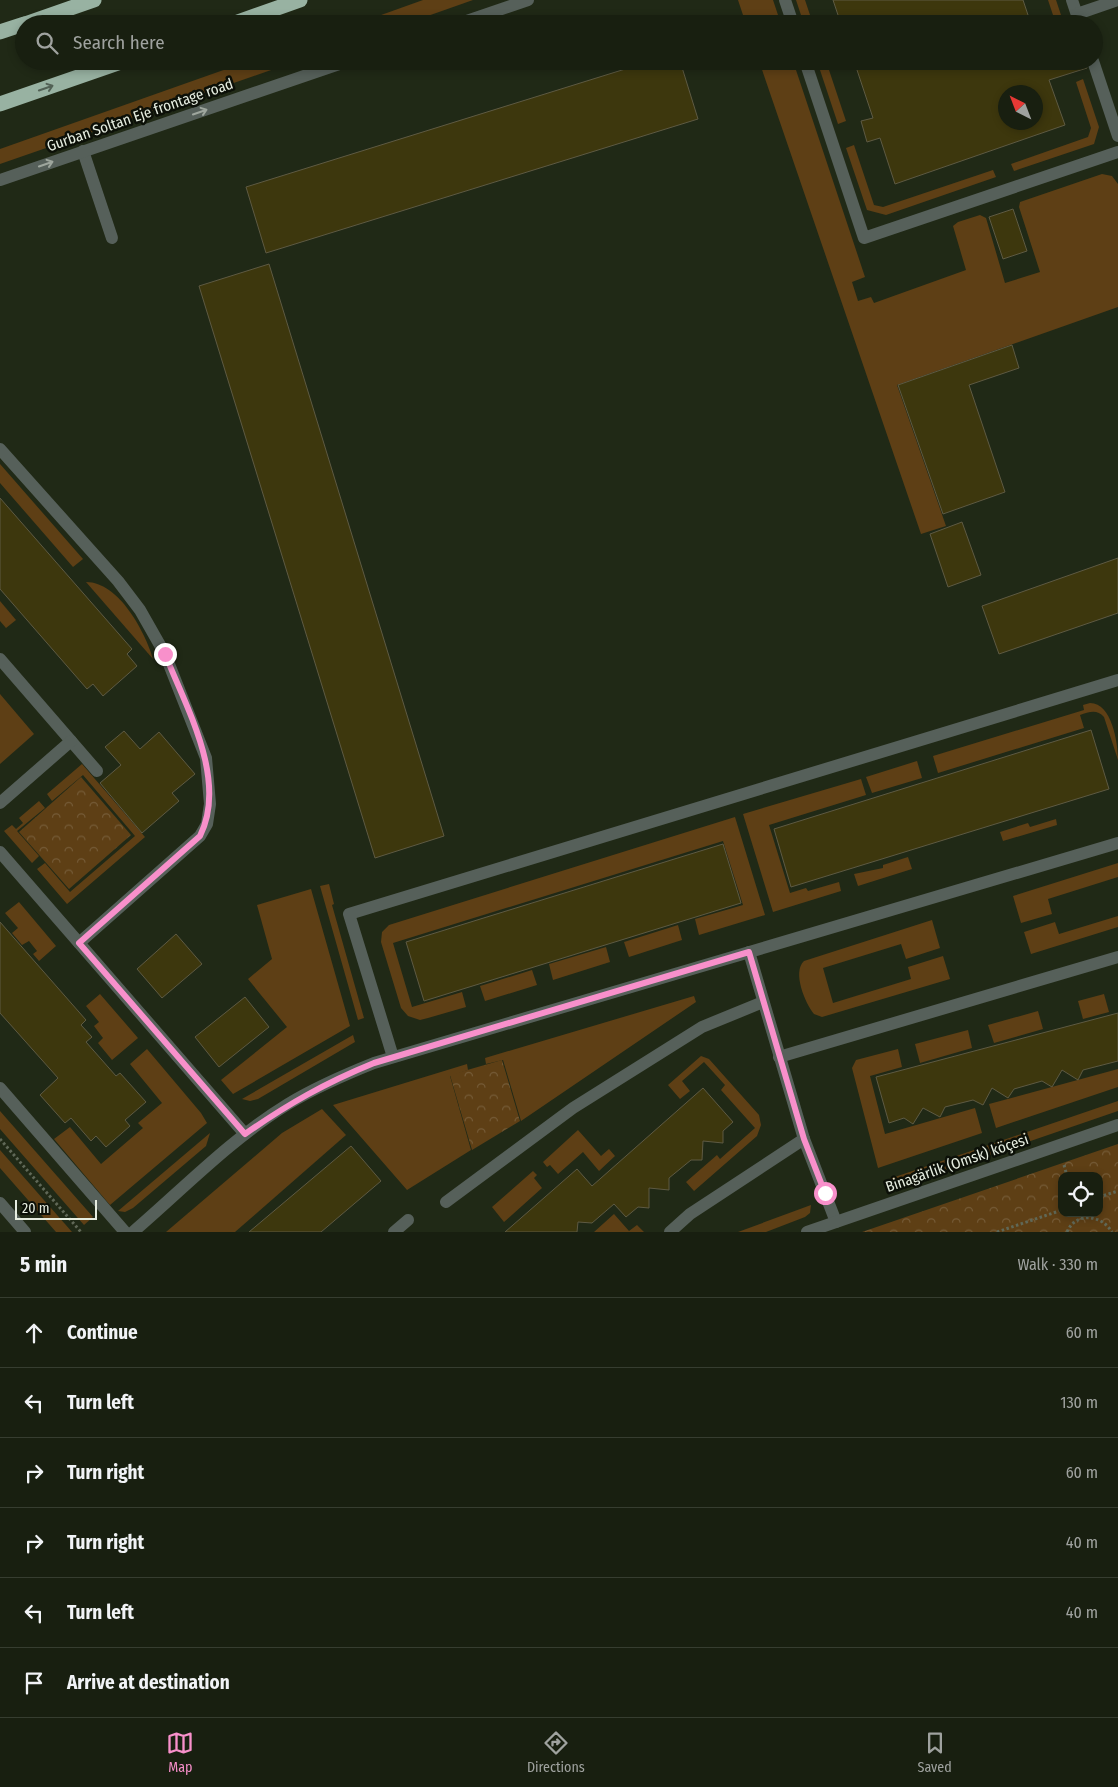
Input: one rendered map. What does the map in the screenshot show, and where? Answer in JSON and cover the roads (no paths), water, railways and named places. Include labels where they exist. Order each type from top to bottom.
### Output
[{"type":"highway","points":[[50,15],[94,0]]},
{"type":"highway","points":[[258,15],[300,0]]},
{"type":"highway","points":[[0,32],[15,27]]},
{"type":"highway","points":[[0,104],[98,70]]},
{"type":"street","points":[[484,15],[528,0]]},
{"type":"street","points":[[785,0],[790,15]]},
{"type":"street","points":[[1072,0],[1077,15]]},
{"type":"street","points":[[1086,15],[1118,0]]},
{"type":"street","name":"Gurban Soltan Eje frontage road","points":[[0,180],[322,70]]},
{"type":"street","points":[[808,70],[864,238],[1118,152]]},
{"type":"street","points":[[1096,70],[1118,136]]},
{"type":"street","points":[[83,152],[112,238]]},
{"type":"street","points":[[0,449],[118,581],[140,610],[165,654],[206,758],[210,804],[206,824],[200,836],[79,943]]},
{"type":"street","points":[[0,659],[97,770]]},
{"type":"street","points":[[394,1057],[349,914],[1118,680]]},
{"type":"street","points":[[0,803],[71,741]]},
{"type":"street","points":[[133,1232],[245,1134],[287,1105],[327,1082],[374,1063],[1118,843]]},
{"type":"street","points":[[0,852],[245,1134]]},
{"type":"street","points":[[749,952],[804,1139],[836,1222]]},
{"type":"street","points":[[779,1057],[1118,957]]},
{"type":"street","points":[[446,1202],[581,1102],[702,1027],[763,1002]]},
{"type":"street","points":[[0,1088],[125,1232]]},
{"type":"street","name":"Binagärlik (Omsk) köçesi","points":[[807,1232],[1118,1125]]},
{"type":"street","points":[[670,1232],[690,1214],[804,1139]]},
{"type":"street","points":[[0,1203],[25,1232]]},
{"type":"street","points":[[394,1232],[408,1220]]}]
